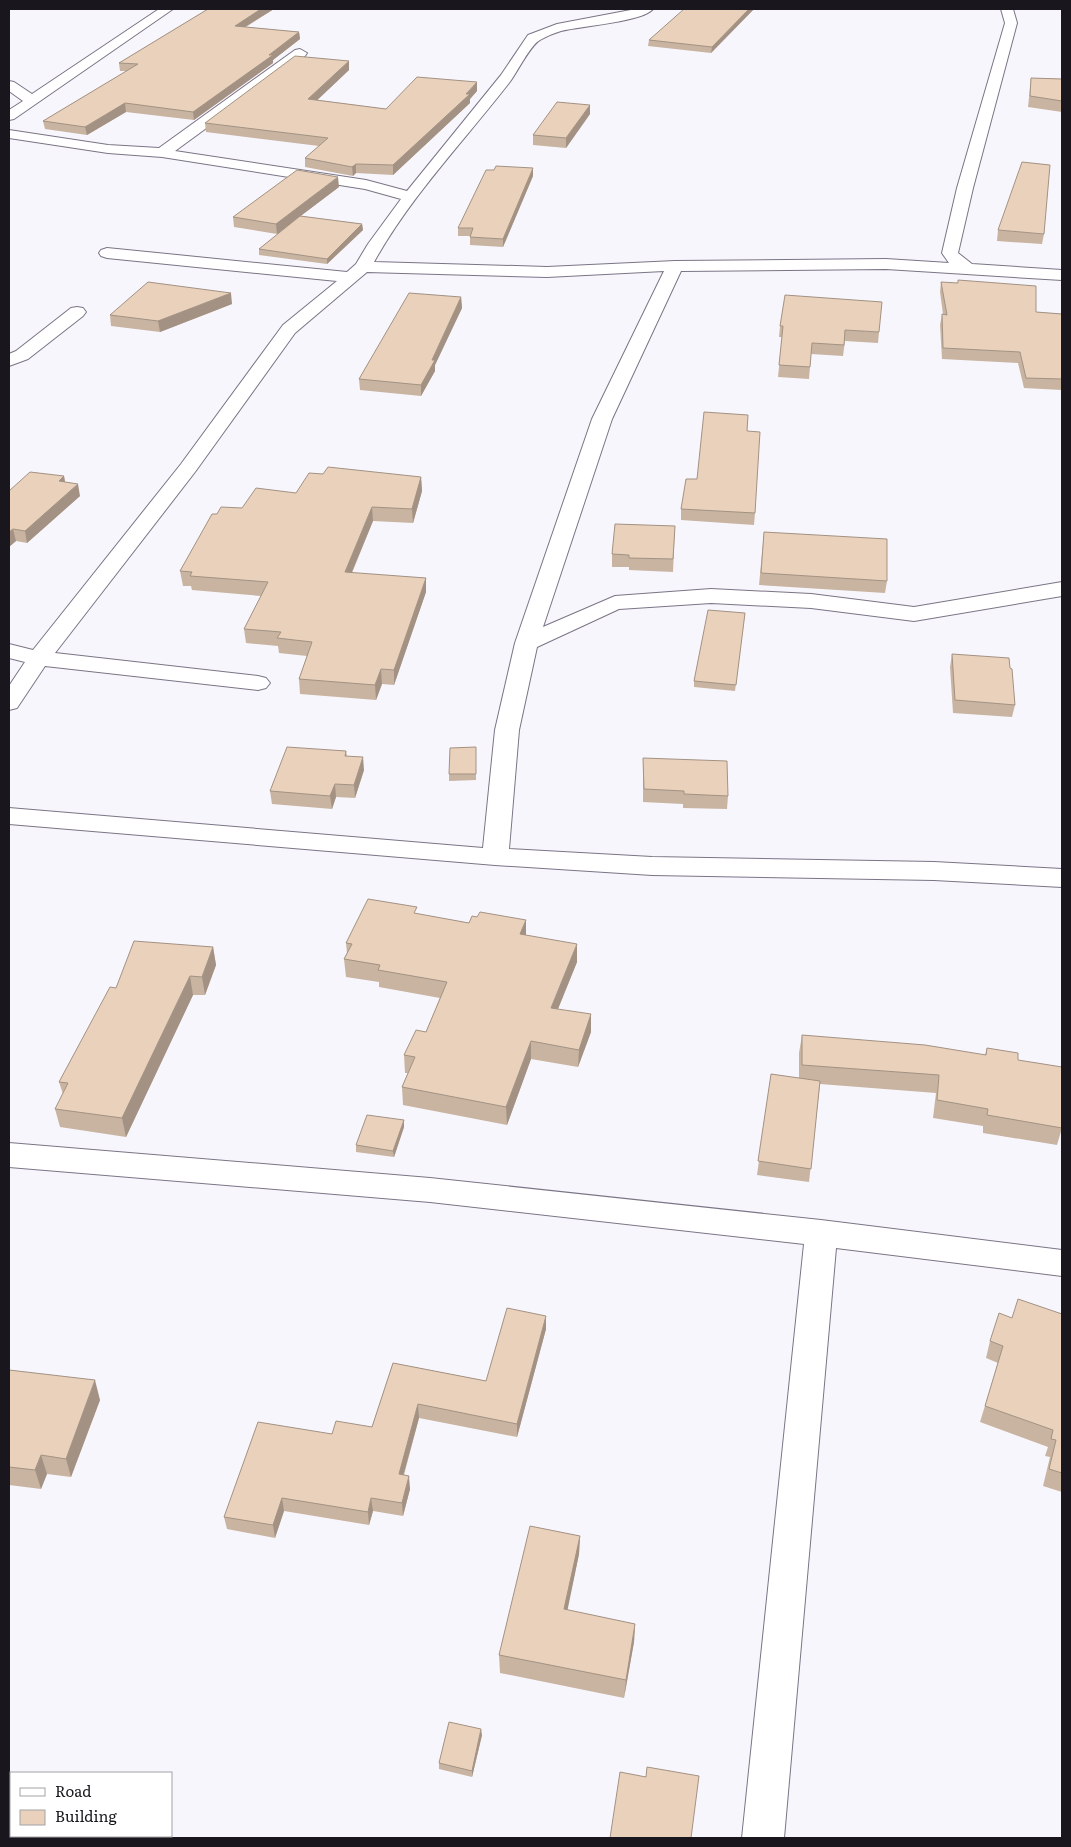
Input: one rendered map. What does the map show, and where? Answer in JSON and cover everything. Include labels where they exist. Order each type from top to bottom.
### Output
[{"type":"street","points":[[9,116],[167,9]]},
{"type":"street","points":[[9,703],[39,658],[188,468],[289,329],[357,272],[410,197],[506,78],[533,38],[556,28],[631,15],[647,9]]},
{"type":"street","points":[[968,269],[950,254],[971,164],[1011,23],[1007,9]]},
{"type":"street","points":[[162,153],[300,53]]},
{"type":"street","points":[[9,85],[31,100]]},
{"type":"street","points":[[9,134],[108,149],[162,153],[366,185],[410,197]]},
{"type":"street","points":[[107,253],[357,272],[547,272],[675,266],[886,264],[1062,275]]},
{"type":"street","points":[[495,856],[507,730],[526,643],[602,419],[675,266]]},
{"type":"street","points":[[9,361],[22,355],[77,312]]},
{"type":"street","points":[[526,643],[615,603],[710,596],[812,601],[914,614],[1062,589]]},
{"type":"street","points":[[9,651],[39,658],[258,683]]},
{"type":"street","points":[[9,816],[495,856],[652,866],[934,871],[1062,878]]},
{"type":"street","points":[[9,1155],[430,1190],[821,1232],[1062,1263]]},
{"type":"street","points":[[764,1838],[821,1232]]},
{"type":"building","points":[[208,9],[261,9],[235,26],[299,32],[269,55],[273,55],[193,112],[125,103],[85,127],[43,121],[138,64],[119,63]]},
{"type":"building","points":[[684,9],[749,9],[712,47],[649,40]]},
{"type":"building","points":[[295,56],[349,61],[308,99],[386,109],[417,77],[477,82],[466,94],[470,94],[393,165],[356,164],[352,167],[305,158],[328,138],[205,123]]},
{"type":"building","points":[[1031,78],[1062,79],[1062,101],[1030,96]]},
{"type":"building","points":[[557,102],[590,105],[566,138],[533,135]]},
{"type":"building","points":[[1022,162],[1050,165],[1044,234],[998,230]]},
{"type":"building","points":[[496,166],[533,168],[503,239],[470,237],[473,228],[458,228],[486,170],[494,170]]},
{"type":"building","points":[[297,170],[338,177],[276,224],[233,217]]},
{"type":"building","points":[[300,216],[362,224],[327,259],[259,249]]},
{"type":"building","points":[[958,280],[1036,286],[1036,312],[1062,314],[1062,379],[1026,378],[1020,352],[943,348],[942,314],[947,315],[941,282],[958,283]]},
{"type":"building","points":[[148,282],[231,293],[158,321],[110,315]]},
{"type":"building","points":[[409,293],[461,297],[432,360],[435,360],[421,385],[359,379]]},
{"type":"building","points":[[785,295],[882,302],[879,332],[845,330],[844,345],[812,343],[810,367],[779,365],[783,326],[780,326]]},
{"type":"building","points":[[704,412],[748,415],[747,431],[760,432],[755,513],[681,509],[686,479],[697,479]]},
{"type":"building","points":[[328,467],[421,477],[412,509],[372,507],[345,572],[426,578],[394,670],[381,669],[375,685],[299,679],[312,642],[277,638],[281,632],[244,629],[268,582],[190,576],[192,572],[180,571],[212,514],[217,514],[221,507],[242,508],[256,488],[296,493],[309,473],[323,474]]},
{"type":"building","points":[[30,472],[64,476],[59,481],[78,484],[25,531],[13,529],[9,532],[9,491]]},
{"type":"building","points":[[615,524],[675,526],[673,559],[629,558],[629,555],[612,554]]},
{"type":"building","points":[[764,532],[887,539],[887,581],[761,573]]},
{"type":"building","points":[[708,610],[745,613],[736,685],[694,681]]},
{"type":"building","points":[[952,654],[1009,658],[1010,668],[1012,669],[1015,705],[955,700]]},
{"type":"building","points":[[287,747],[346,751],[345,756],[363,757],[354,785],[335,784],[330,796],[270,791]]},
{"type":"building","points":[[476,747],[476,774],[449,774],[450,748]]},
{"type":"building","points":[[643,758],[727,761],[728,796],[684,794],[684,791],[644,789]]},
{"type":"building","points":[[368,899],[417,907],[414,913],[469,923],[472,916],[477,917],[480,912],[526,920],[520,934],[577,944],[551,1008],[591,1014],[579,1050],[531,1041],[506,1107],[402,1087],[415,1057],[404,1055],[416,1030],[426,1032],[447,982],[378,970],[380,965],[344,959],[352,944],[346,943]]},
{"type":"building","points":[[134,941],[213,947],[202,977],[190,976],[122,1118],[55,1109],[68,1083],[59,1082],[110,987],[116,988]]},
{"type":"building","points":[[802,1035],[925,1045],[986,1055],[987,1048],[1018,1053],[1018,1060],[1062,1067],[1062,1128],[987,1115],[988,1109],[937,1100],[939,1075],[802,1065]]},
{"type":"building","points":[[771,1074],[820,1081],[811,1169],[758,1161]]},
{"type":"building","points":[[367,1115],[404,1120],[393,1151],[356,1145]]},
{"type":"building","points":[[1018,1299],[1062,1314],[1062,1473],[1049,1469],[1056,1440],[1051,1439],[1053,1430],[985,1406],[1003,1346],[990,1341],[999,1313],[1012,1318]]},
{"type":"building","points":[[507,1308],[546,1316],[517,1424],[418,1404],[399,1474],[409,1476],[402,1503],[371,1498],[368,1512],[282,1498],[273,1525],[224,1517],[258,1422],[332,1434],[336,1421],[372,1427],[393,1363],[486,1381]]},
{"type":"building","points":[[9,1370],[95,1380],[66,1459],[41,1455],[35,1470],[9,1467]]},
{"type":"building","points":[[530,1526],[580,1536],[564,1609],[635,1624],[626,1680],[499,1655]]},
{"type":"building","points":[[449,1722],[481,1729],[472,1771],[439,1763]]},
{"type":"building","points":[[647,1767],[699,1776],[691,1838],[610,1838],[620,1772],[646,1777]]}]
